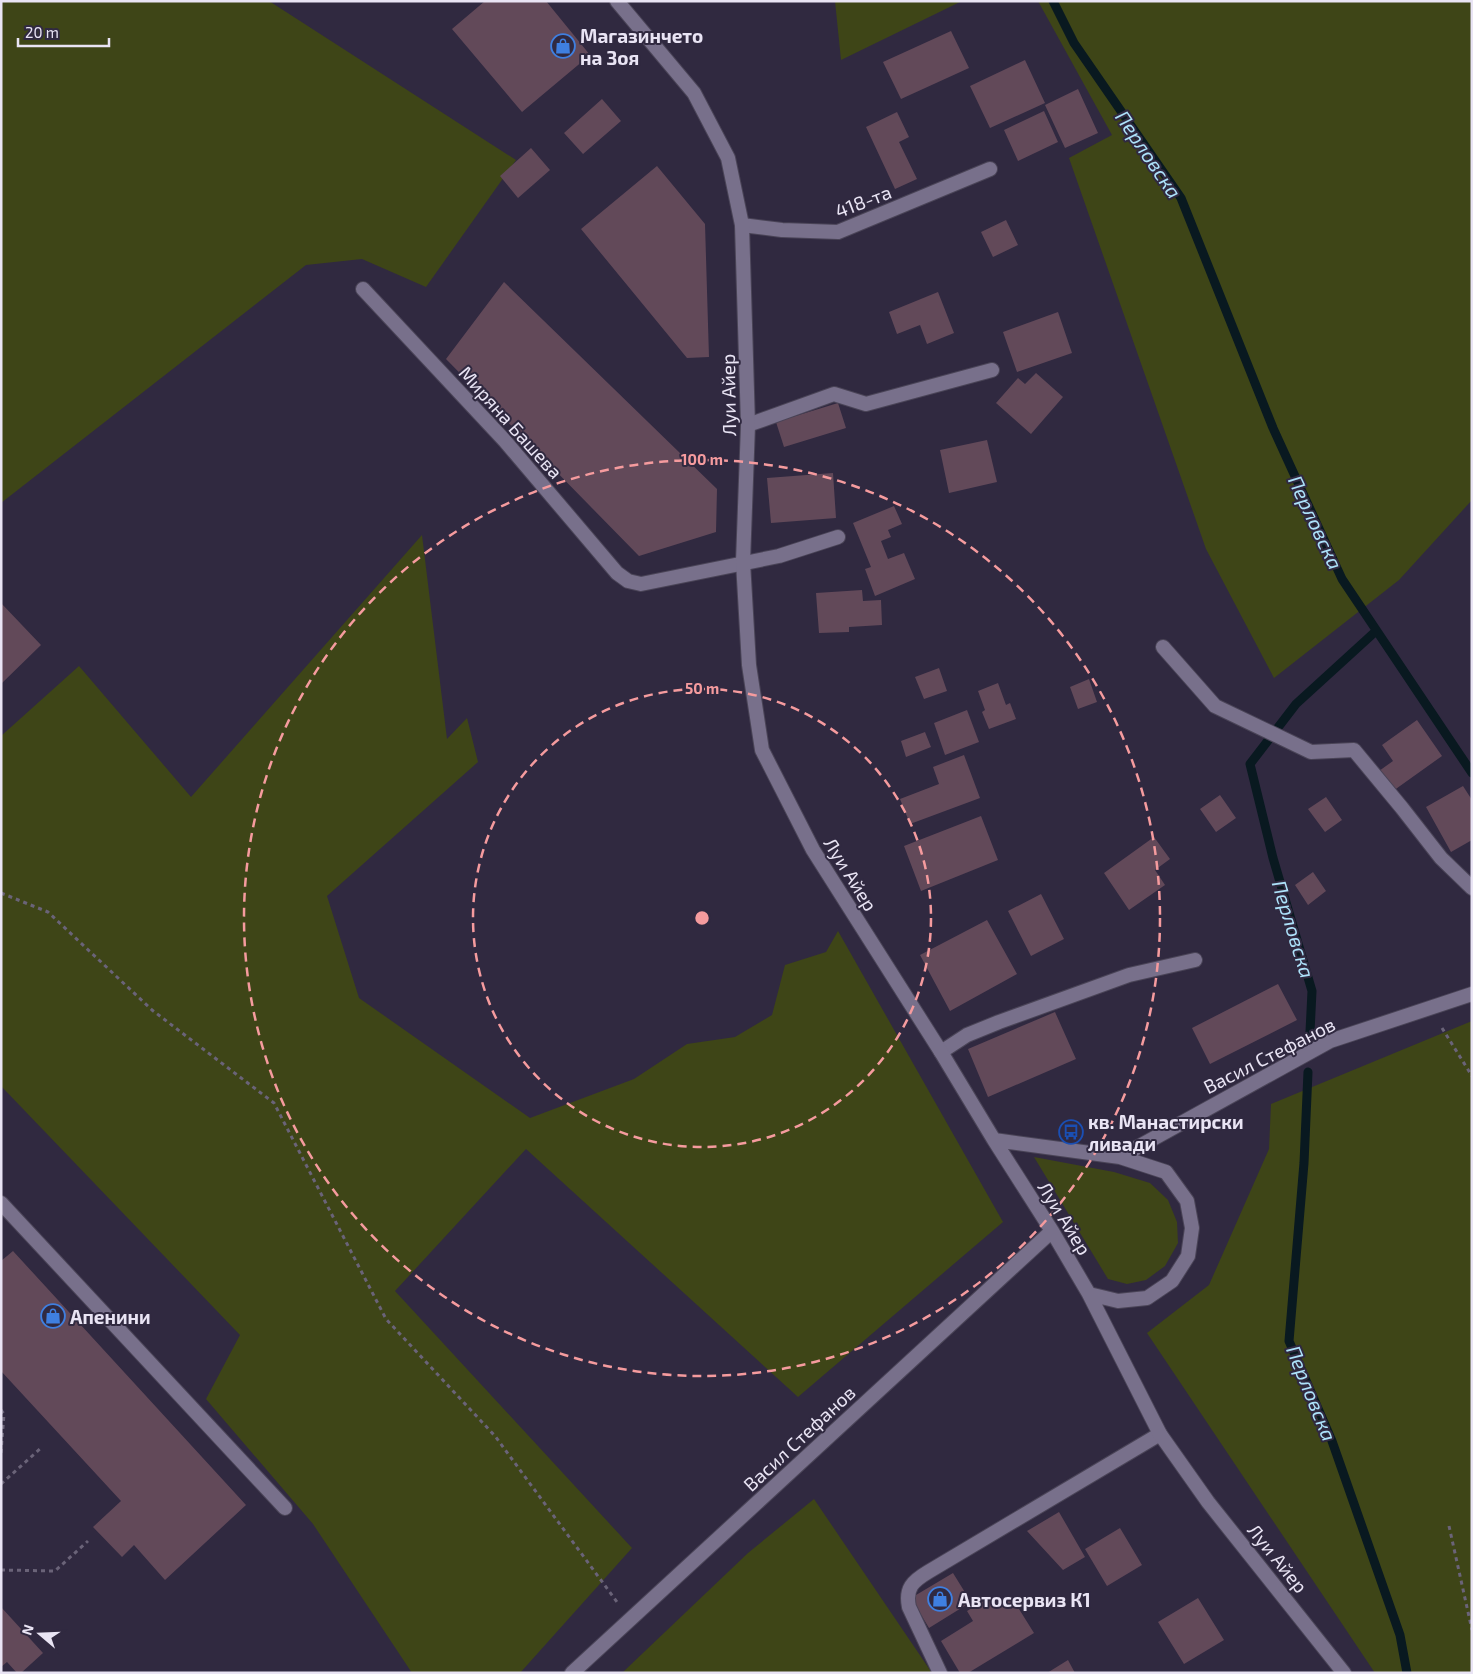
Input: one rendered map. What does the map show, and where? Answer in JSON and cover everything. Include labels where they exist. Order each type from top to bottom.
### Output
[{"type":"street","name":"Луи Айер","points":[[617,1],[694,93],[728,158],[742,225],[748,425],[743,562],[749,665],[762,750],[813,850],[941,1052],[1089,1294],[1160,1434],[1208,1502],[1344,1673]]},
{"type":"street","name":"418-та","points":[[742,225],[782,230],[838,232],[990,169]]},
{"type":"street","name":"Миряна Башева","points":[[363,289],[504,440],[617,573],[628,581],[641,584],[743,562]]},
{"type":"street","points":[[748,425],[834,394],[866,404],[992,370]]},
{"type":"street","points":[[743,562],[779,556],[838,537]]},
{"type":"street","points":[[1163,647],[1215,706],[1311,752],[1354,750],[1441,858],[1472,888]]},
{"type":"street","points":[[941,1052],[967,1035],[1025,1012],[1129,975],[1195,960]]},
{"type":"street","name":"Васил Стефанов","points":[[1120,1156],[1330,1041],[1472,994]]},
{"type":"street","points":[[994,1140],[1120,1156],[1166,1172],[1187,1201],[1192,1228],[1188,1256],[1172,1281],[1147,1298],[1118,1300],[1089,1294]]},
{"type":"street","points":[[1,1203],[284,1508]]},
{"type":"street","name":"Васил Стефанов","points":[[572,1673],[1052,1231]]},
{"type":"street","points":[[940,1673],[909,1607],[907,1599],[912,1583],[1160,1434]]},
{"type":"path","points":[[1,893],[48,912],[152,1010],[274,1103],[386,1319],[495,1436],[629,1619]]},
{"type":"path","points":[[1430,1008],[1472,1076]]},
{"type":"path","points":[[1,1410],[4,1414],[1,1453]]},
{"type":"path","points":[[1,1484],[41,1448]]},
{"type":"path","points":[[1449,1526],[1472,1630]]},
{"type":"path","points":[[1,1570],[55,1571],[88,1541]]},
{"type":"green space","points":[[1,1],[269,1],[516,160],[426,287],[362,259],[306,265],[1,503]]},
{"type":"green space","points":[[835,1],[962,1],[841,60]]},
{"type":"green space","points":[[1038,1],[1472,1],[1472,500],[1399,580],[1274,678],[1206,549],[1069,158],[1112,135]]},
{"type":"green space","points":[[422,535],[447,739],[467,718],[478,762],[327,896],[359,998],[530,1118],[634,1079],[687,1044],[735,1037],[772,1015],[785,965],[826,952],[838,931],[1003,1222],[798,1397],[526,1149],[395,1291],[632,1548],[520,1673],[412,1673],[313,1524],[206,1399],[240,1335],[1,1086],[1,736],[79,666],[191,797]]},
{"type":"green space","points":[[1472,1021],[1472,1673],[1375,1673],[1147,1333],[1209,1285],[1269,1149],[1271,1104]]},
{"type":"green space","points":[[1034,1157],[1114,1172],[1150,1183],[1168,1200],[1177,1222],[1178,1243],[1165,1266],[1146,1280],[1127,1284],[1108,1279]]},
{"type":"green space","points":[[814,1499],[932,1673],[622,1673],[748,1553]]},
{"type":"building","points":[[485,1],[546,1],[590,55],[522,112],[452,29]]},
{"type":"building","points":[[951,31],[969,68],[901,99],[883,62]]},
{"type":"building","points":[[1025,60],[1045,103],[990,128],[970,86]]},
{"type":"building","points":[[1078,89],[1098,133],[1065,148],[1045,105]]},
{"type":"building","points":[[602,99],[621,121],[583,154],[564,133]]},
{"type":"building","points":[[1044,111],[1058,142],[1018,161],[1004,130]]},
{"type":"building","points":[[897,112],[909,137],[899,142],[917,179],[895,189],[866,127]]},
{"type":"building","points":[[531,148],[550,170],[518,198],[500,176]]},
{"type":"building","points":[[657,166],[705,224],[709,357],[687,358],[581,229]]},
{"type":"building","points":[[1006,220],[1018,245],[993,257],[981,232]]},
{"type":"building","points":[[504,282],[717,489],[716,532],[639,556],[446,359]]},
{"type":"building","points":[[938,292],[954,333],[927,344],[920,325],[897,334],[889,312]]},
{"type":"building","points":[[1058,312],[1072,353],[1017,372],[1003,332]]},
{"type":"building","points":[[1036,373],[1063,397],[1031,434],[996,403],[1018,378],[1025,384]]},
{"type":"building","points":[[838,403],[846,428],[784,447],[776,422]]},
{"type":"building","points":[[987,440],[997,482],[949,493],[940,450]]},
{"type":"building","points":[[833,473],[836,518],[771,523],[767,478]]},
{"type":"building","points":[[894,506],[902,524],[888,530],[891,537],[881,541],[888,559],[904,553],[915,579],[875,596],[865,569],[871,567],[853,523]]},
{"type":"building","points":[[862,590],[863,601],[881,600],[882,625],[849,627],[849,632],[819,633],[816,593]]},
{"type":"building","points":[[1,603],[41,645],[1,684]]},
{"type":"building","points":[[939,668],[947,691],[924,699],[915,677]]},
{"type":"building","points":[[1089,679],[1097,702],[1078,709],[1070,687]]},
{"type":"building","points":[[998,683],[1006,705],[1010,703],[1016,719],[989,729],[982,712],[985,710],[978,691]]},
{"type":"building","points":[[967,710],[979,742],[945,755],[934,723]]},
{"type":"building","points":[[1417,720],[1442,756],[1393,791],[1379,771],[1393,761],[1382,745]]},
{"type":"building","points":[[925,732],[931,747],[906,757],[901,741]]},
{"type":"building","points":[[964,755],[980,798],[910,824],[900,799],[939,784],[933,767]]},
{"type":"building","points":[[1463,786],[1472,800],[1472,840],[1451,852],[1426,807]]},
{"type":"building","points":[[1220,795],[1236,818],[1216,832],[1200,809]]},
{"type":"building","points":[[1326,797],[1342,820],[1325,832],[1308,809]]},
{"type":"building","points":[[981,816],[998,860],[921,891],[904,846]]},
{"type":"building","points":[[1154,837],[1170,859],[1155,870],[1165,885],[1129,910],[1104,873]]},
{"type":"building","points":[[1313,872],[1326,891],[1308,905],[1295,885]]},
{"type":"building","points":[[1041,894],[1064,939],[1031,956],[1008,911]]},
{"type":"building","points":[[987,920],[1017,974],[950,1011],[920,955]]},
{"type":"building","points":[[1278,984],[1297,1020],[1210,1064],[1192,1028]]},
{"type":"building","points":[[1055,1012],[1076,1059],[988,1097],[968,1049]]},
{"type":"building","points":[[13,1251],[246,1505],[165,1580],[134,1545],[122,1557],[93,1527],[121,1501],[1,1371],[1,1261]]},
{"type":"building","points":[[1059,1512],[1085,1557],[1063,1570],[1027,1531]]},
{"type":"building","points":[[1120,1528],[1142,1565],[1107,1586],[1085,1549]]},
{"type":"building","points":[[953,1573],[971,1602],[929,1628],[911,1598]]},
{"type":"building","points":[[992,1596],[998,1606],[1012,1598],[1034,1633],[968,1673],[960,1673],[941,1641],[973,1621],[967,1611]]},
{"type":"building","points":[[1198,1598],[1224,1640],[1184,1664],[1158,1622]]},
{"type":"building","points":[[1,1607],[43,1653],[21,1673],[17,1673],[7,1662],[1,1667]]},
{"type":"building","points":[[1068,1660],[1075,1673],[1047,1673]]},
{"type":"waterway","name":"Перловска","points":[[1053,1],[1074,43],[1181,198],[1273,428],[1342,579],[1472,773]]},
{"type":"waterway","name":"Перловска","points":[[1310,1032],[1312,991],[1273,858],[1250,764],[1296,704],[1376,631]]},
{"type":"waterway","name":"Перловска","points":[[1308,1072],[1304,1163],[1289,1341],[1332,1441],[1400,1635],[1407,1673]]},
{"type":"place","name":"Магазинчето на Зоя","points":[[563,46]]},
{"type":"place","name":"кв. Манастирски ливади","points":[[1071,1132]]},
{"type":"place","name":"Апенини","points":[[53,1316]]},
{"type":"place","name":"Автосервиз К1","points":[[940,1599]]}]
